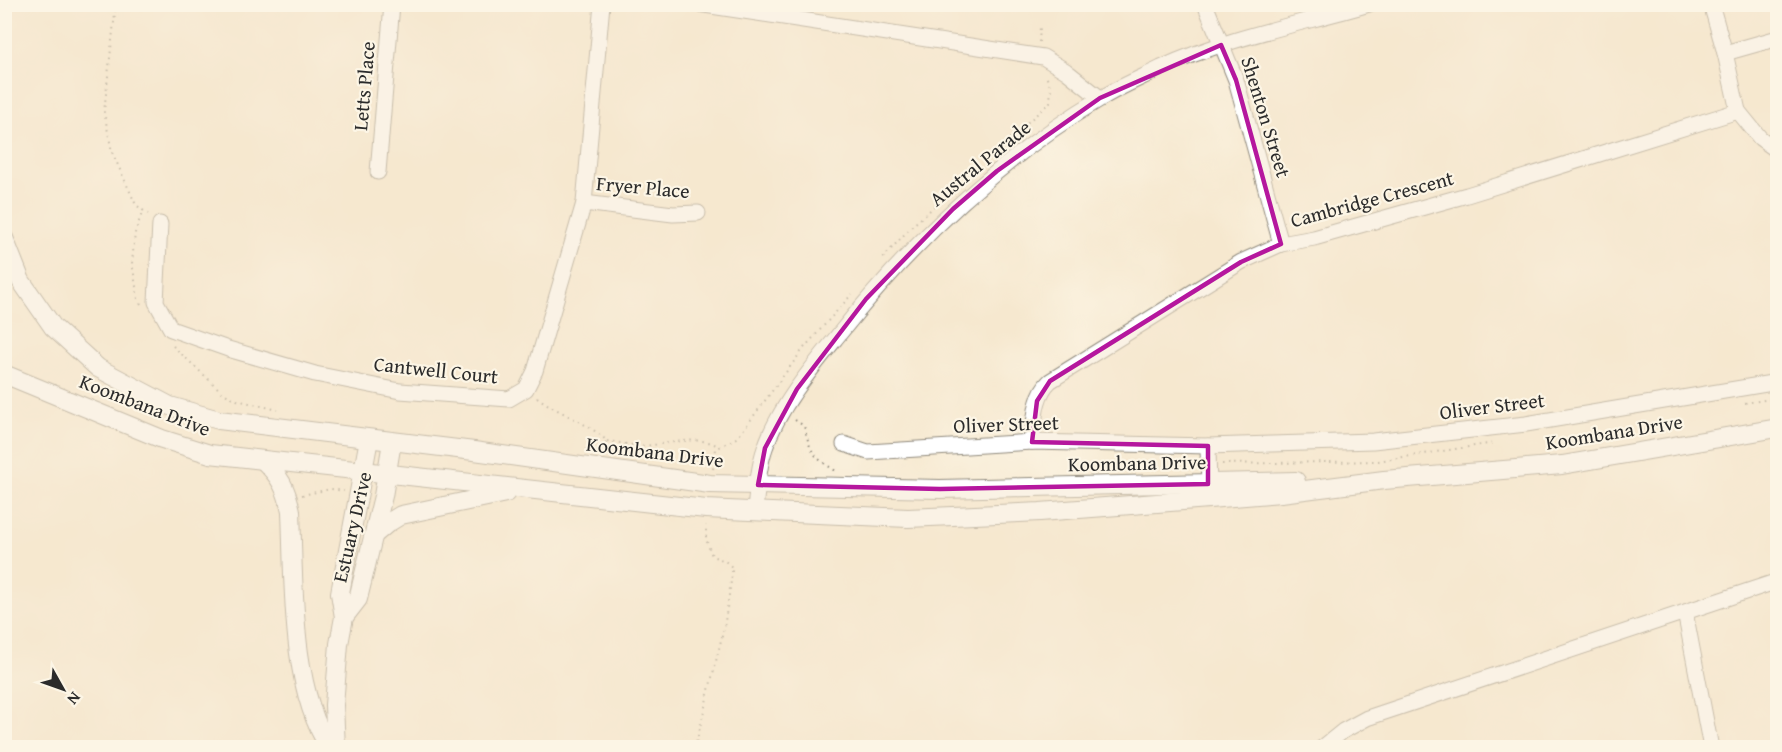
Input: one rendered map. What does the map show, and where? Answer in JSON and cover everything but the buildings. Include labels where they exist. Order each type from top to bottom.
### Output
[{"type":"main road","name":"Koombana Drive","points":[[4,238],[21,281],[53,327],[98,368],[170,406],[219,420],[474,450],[710,484],[1281,493],[1384,480],[1562,465],[1778,428]]},
{"type":"main road","name":"Koombana Drive","points":[[4,374],[162,439],[210,454],[706,509],[908,518],[1040,512],[1209,492]]},
{"type":"main road","name":"Estuary Drive","points":[[336,747],[334,705],[339,644],[344,617],[340,593],[369,439]]},
{"type":"main road","name":"Estuary Drive","points":[[344,617],[358,599],[375,534],[392,442]]},
{"type":"main road","points":[[263,460],[278,474],[285,486],[288,498],[291,511],[297,633],[305,687],[320,734],[330,747]]},
{"type":"main road","points":[[375,534],[387,523],[401,515],[522,490]]},
{"type":"street","name":"Letts Place","points":[[378,172],[392,4]]},
{"type":"street","points":[[526,389],[536,371],[552,321],[584,203],[602,4]]},
{"type":"street","points":[[698,4],[1039,56],[1066,71],[1100,98]]},
{"type":"street","name":"Shenton Street","points":[[1205,4],[1236,80],[1281,244]]},
{"type":"street","name":"Austral Parade","points":[[755,511],[765,448],[797,389],[866,299],[909,252],[997,171],[1100,98],[1163,67],[1221,45],[1369,4]]},
{"type":"street","points":[[1711,4],[1725,52],[1738,111],[1760,138],[1778,151]]},
{"type":"street","points":[[1725,52],[1778,38]]},
{"type":"street","name":"Cambridge Crescent","points":[[1032,442],[1038,401],[1043,388],[1050,381],[1241,262],[1281,244],[1314,238],[1467,195],[1738,111]]},
{"type":"street","name":"Fryer Place","points":[[584,203],[673,214],[698,213]]},
{"type":"street","name":"Cantwell Court","points":[[160,224],[156,302],[171,329],[228,349],[315,374],[400,391],[509,399],[526,389]]},
{"type":"street","name":"Oliver Street","points":[[844,444],[868,452],[1032,442],[1208,446],[1373,441],[1607,412],[1778,382]]},
{"type":"street","points":[[1208,446],[1209,492]]},
{"type":"street","points":[[1322,747],[1343,731],[1367,718],[1778,581]]},
{"type":"street","points":[[1685,612],[1711,747]]},
{"type":"path","points":[[116,4],[104,112],[112,152],[136,205],[160,224]]},
{"type":"path","points":[[983,163],[1050,102],[1051,88],[1039,56],[1040,27]]},
{"type":"path","points":[[881,261],[911,227],[938,203]]},
{"type":"path","points":[[710,484],[716,449],[738,437],[804,348],[858,287]]},
{"type":"path","points":[[526,389],[549,406],[588,425],[607,441],[640,446],[690,441],[714,443],[719,447]]},
{"type":"path","points":[[575,448],[598,451],[607,441]]},
{"type":"path","points":[[334,490],[335,483]]},
{"type":"path","points":[[301,495],[334,490],[344,491]]},
{"type":"path","points":[[694,747],[724,628],[732,575],[732,567],[725,561],[712,556],[706,539],[706,509]]},
{"type":"highlighted area","points":[[1221,45],[1236,80],[1281,244],[1241,262],[1050,381],[1037,401],[1032,442],[1208,446],[1208,484],[940,489],[758,485],[765,448],[797,389],[866,299],[953,209],[997,171],[1100,98]]}]
